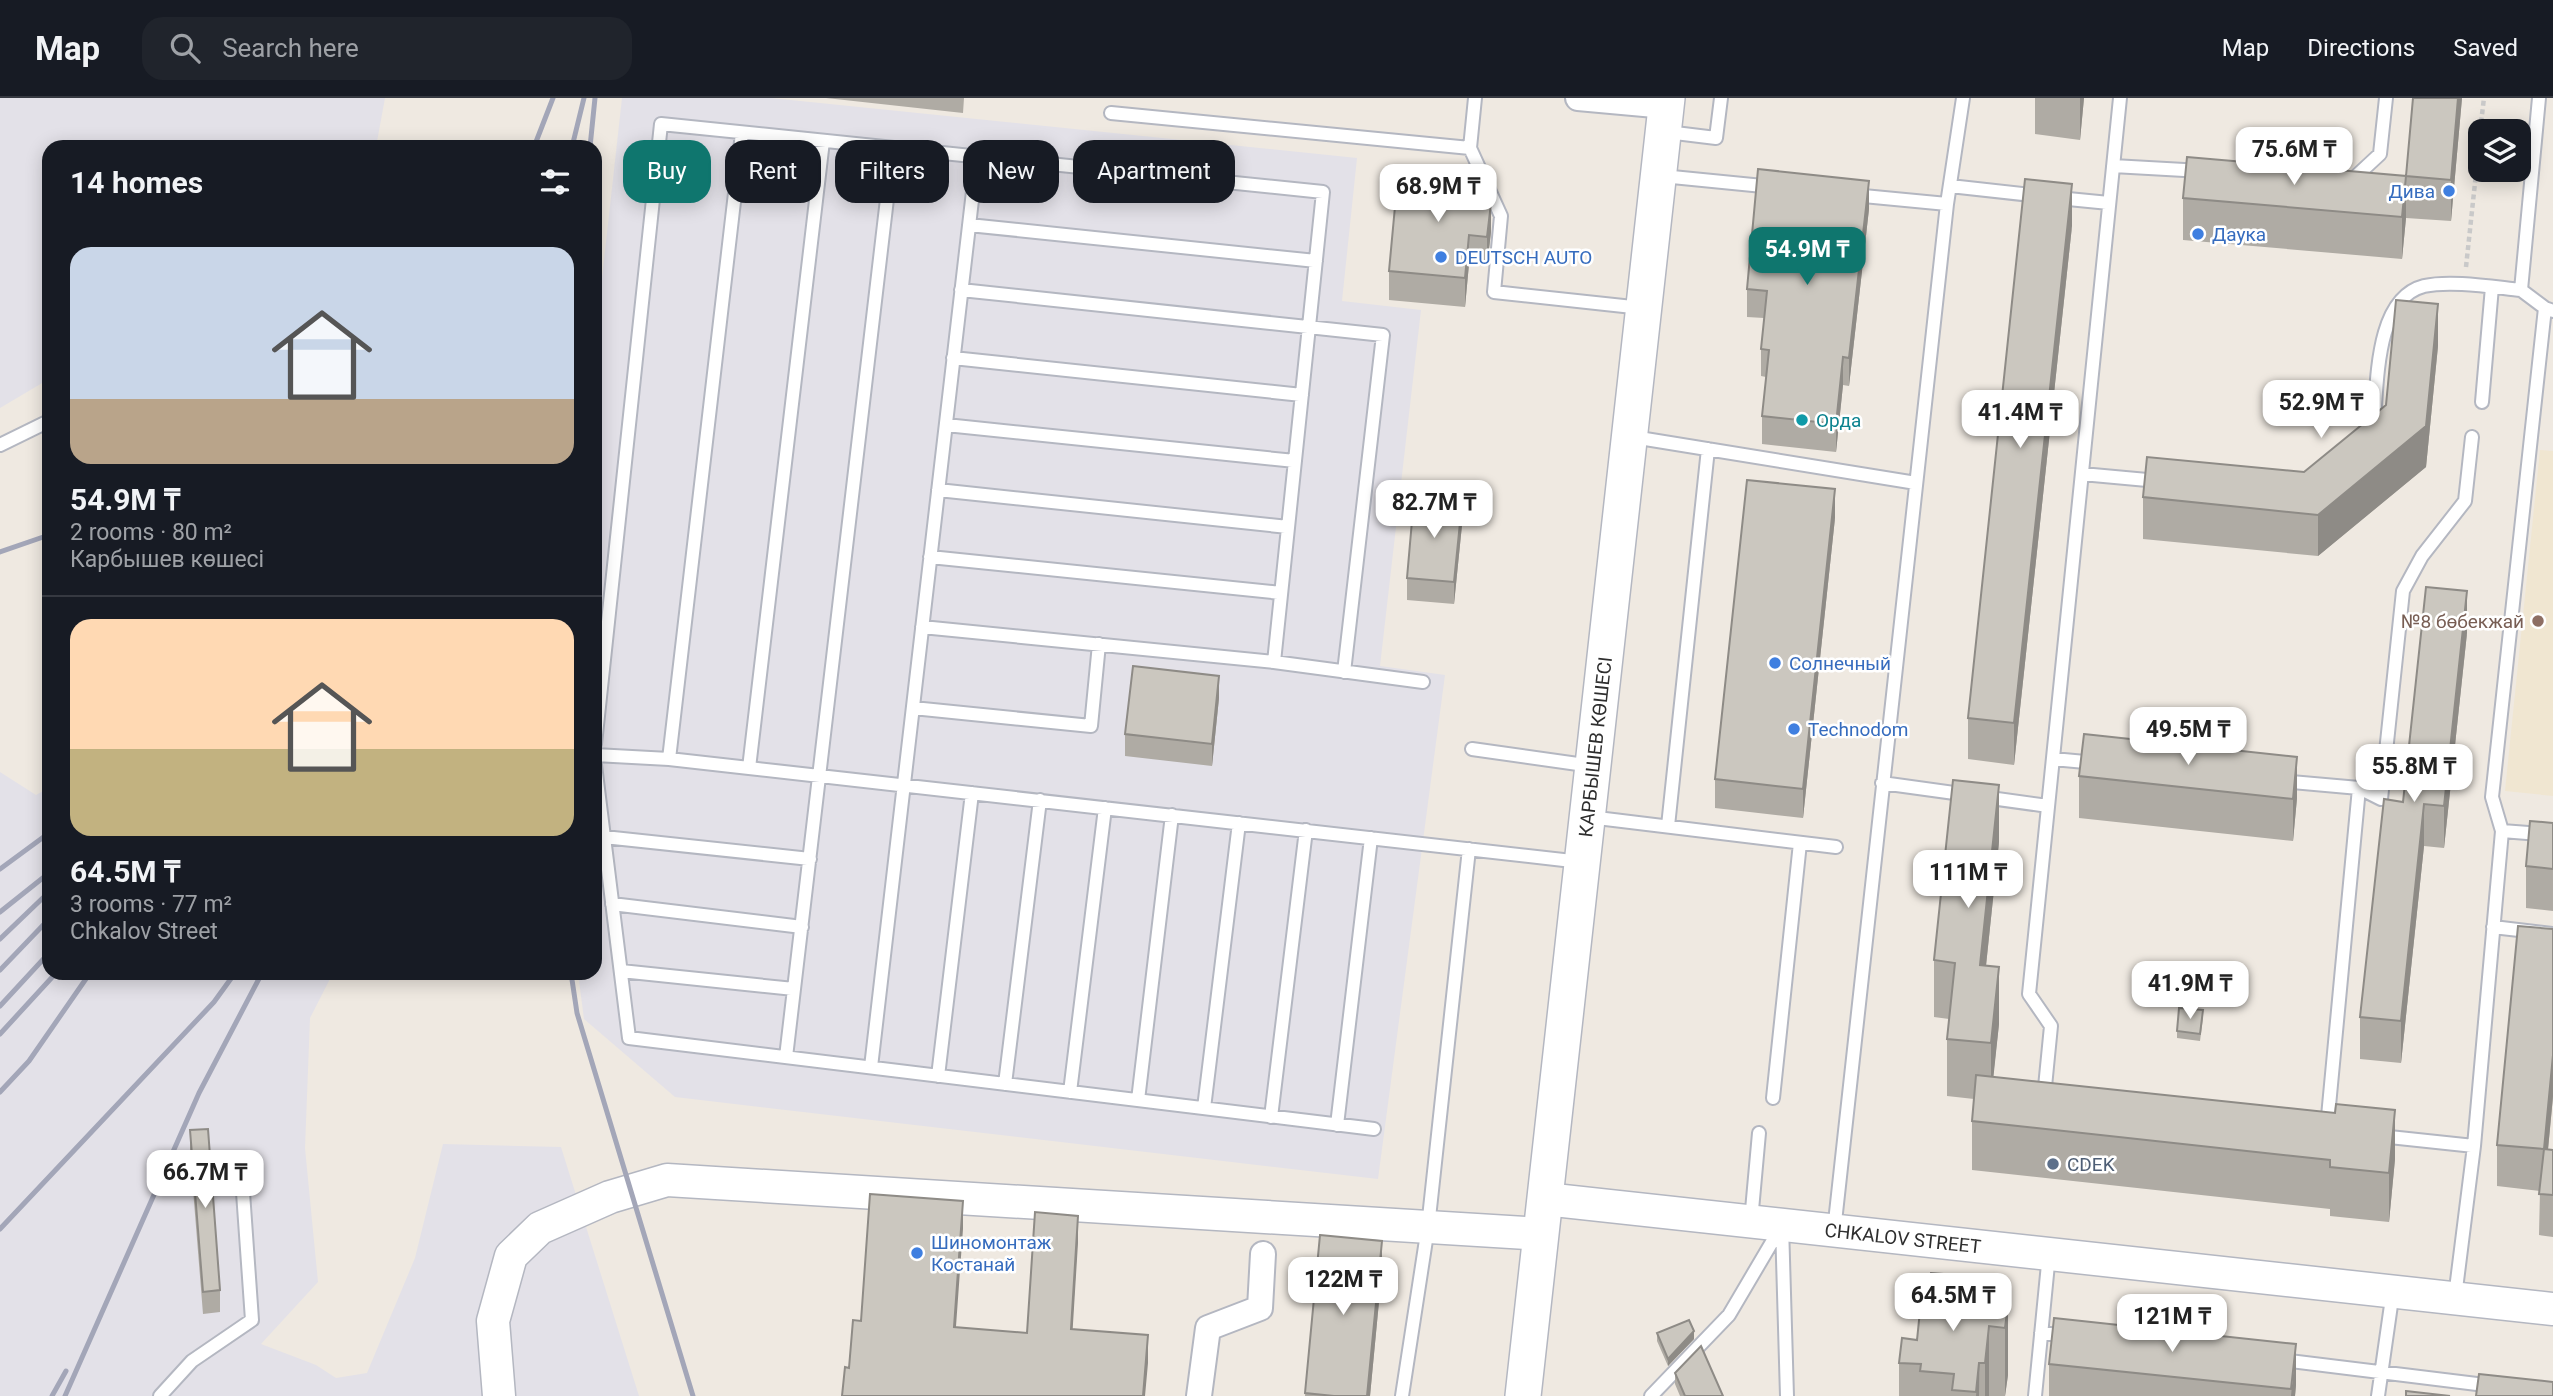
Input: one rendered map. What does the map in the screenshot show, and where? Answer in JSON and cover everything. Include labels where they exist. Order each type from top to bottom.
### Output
[{"type":"main road","name":"КАРБЫШЕВ КӨШЕСІ","points":[[1523,1396],[1665,112]]},
{"type":"street","points":[[1578,98],[1665,112]]},
{"type":"street","points":[[499,1396],[493,1321],[511,1256],[540,1228],[610,1196],[667,1181],[1541,1234]]},
{"type":"street","name":"CHKALOV STREET","points":[[1545,1199],[2553,1309]]},
{"type":"street","points":[[1199,1396],[1208,1328],[1260,1308],[1263,1254]]},
{"type":"lane","points":[[1475,98],[1469,148],[1501,216],[1494,292],[1642,308]]},
{"type":"lane","points":[[1665,112],[1716,138],[1721,98]]},
{"type":"lane","points":[[1834,1231],[1947,204],[1963,98]]},
{"type":"lane","points":[[2057,1103],[2043,1102],[2051,1026],[2029,994],[2120,98]]},
{"type":"lane","points":[[2339,180],[2352,180],[2380,154],[2386,98]]},
{"type":"lane","points":[[2521,290],[2539,98]]},
{"type":"lane","points":[[1111,113],[1469,148]]},
{"type":"lane","points":[[602,678],[661,124],[835,142]]},
{"type":"lane","points":[[669,760],[742,132]]},
{"type":"lane","points":[[750,768],[823,141]]},
{"type":"lane","points":[[1059,165],[1323,192],[1274,662]]},
{"type":"lane","points":[[2113,166],[2220,172]]},
{"type":"lane","points":[[1658,175],[1782,188]]},
{"type":"lane","points":[[1950,186],[2109,203]]},
{"type":"lane","points":[[1837,193],[1947,204]]},
{"type":"lane","points":[[786,1057],[887,203]]},
{"type":"lane","points":[[871,1067],[972,203]]},
{"type":"lane","points":[[969,225],[1316,261]]},
{"type":"lane","points":[[2363,441],[2373,433],[2384,330],[2390,314],[2404,296],[2423,286],[2492,287],[2521,290],[2549,310],[2492,797],[2502,831],[2474,1146],[2455,1298]]},
{"type":"lane","points":[[2482,402],[2492,287]]},
{"type":"lane","points":[[961,290],[1383,335],[1344,672]]},
{"type":"lane","points":[[953,358],[1302,395]]},
{"type":"lane","points":[[0,445],[42,424]]},
{"type":"lane","points":[[946,425],[1295,461]]},
{"type":"lane","points":[[1628,436],[1916,483]]},
{"type":"lane","points":[[2262,779],[2360,788],[2381,799],[2403,592],[2422,556],[2465,501],[2472,437]]},
{"type":"lane","points":[[1668,827],[1708,449]]},
{"type":"lane","points":[[2082,474],[2175,482]]},
{"type":"lane","points":[[938,491],[1288,527]]},
{"type":"lane","points":[[930,557],[1281,593]]},
{"type":"lane","points":[[922,627],[1274,662],[1423,682]]},
{"type":"lane","points":[[913,708],[1091,726],[1099,644]]},
{"type":"lane","points":[[1472,749],[1592,766]]},
{"type":"lane","points":[[602,755],[750,768],[1582,862]]},
{"type":"lane","points":[[2053,760],[2109,765]]},
{"type":"lane","points":[[1882,783],[2049,806]]},
{"type":"lane","points":[[2327,1131],[2360,788]]},
{"type":"lane","points":[[938,1076],[972,793]]},
{"type":"lane","points":[[1005,1084],[1040,800]]},
{"type":"lane","points":[[1070,1092],[1105,808]]},
{"type":"lane","points":[[1138,1100],[1172,815]]},
{"type":"lane","points":[[1587,817],[1836,847]]},
{"type":"lane","points":[[602,821],[629,1038],[1374,1129]]},
{"type":"lane","points":[[1204,1108],[1238,823]]},
{"type":"lane","points":[[1271,1117],[1306,830]]},
{"type":"lane","points":[[2502,831],[2553,835]]},
{"type":"lane","points":[[604,837],[810,859]]},
{"type":"lane","points":[[1337,1125],[1371,838]]},
{"type":"lane","points":[[1773,1098],[1800,843]]},
{"type":"lane","points":[[1402,1396],[1428,1227],[1469,849]]},
{"type":"lane","points":[[612,904],[802,927]]},
{"type":"lane","points":[[2493,927],[2553,934]]},
{"type":"lane","points":[[621,971],[794,989]]},
{"type":"lane","points":[[1751,1222],[1759,1133]]},
{"type":"lane","points":[[2367,1135],[2474,1146]]},
{"type":"lane","points":[[160,1396],[192,1361],[252,1320],[241,1164]]},
{"type":"lane","points":[[1651,1396],[1729,1315],[1782,1225]]},
{"type":"lane","points":[[1782,1225],[1787,1396]]},
{"type":"lane","points":[[2035,1396],[2049,1254]]},
{"type":"lane","points":[[2378,1396],[2393,1291]]},
{"type":"lane","points":[[2041,1333],[2082,1338]]},
{"type":"lane","points":[[2273,1359],[2502,1387]]},
{"type":"path","points":[[2482,119],[2484,98]]},
{"type":"path","points":[[2464,286],[2475,182]]},
{"type":"shaded area","points":[[0,98],[385,98],[377,140],[42,140],[42,383],[0,408]]},
{"type":"shaded area","points":[[622,98],[771,98],[1181,140],[1073,140],[1073,203],[1235,203],[1235,146],[1357,158],[1342,301],[1421,310],[1380,666],[1445,675],[1378,1179],[675,1097],[584,1019],[579,980],[602,980],[602,278]]},
{"type":"shaded area","name":"№8 бөбекжай","points":[[2540,450],[2553,451],[2553,796],[2505,791]]},
{"type":"shaded area","points":[[0,772],[36,795],[42,792],[42,980],[329,980],[310,1018],[305,1148],[318,1282],[261,1344],[316,1365],[336,1378],[367,1373],[415,1258],[443,1144],[561,1147],[639,1396],[0,1396]]},
{"type":"building","points":[[2413,98],[2458,98],[2451,180],[2406,176]]},
{"type":"building","points":[[2187,157],[2406,176],[2402,217],[2183,198]]},
{"type":"building","name":"DEUTSCH AUTO","points":[[1442,167],[1473,177],[1485,189],[1491,203],[1487,237],[1469,235],[1465,278],[1389,271],[1397,185],[1424,188],[1426,171]]},
{"type":"building","points":[[1758,169],[1869,181],[1849,358],[1843,357],[1836,424],[1762,416],[1769,350],[1761,349],[1767,291],[1747,289]]},
{"type":"building","points":[[2025,179],[2072,184],[2014,723],[1968,718]]},
{"type":"building","points":[[2396,300],[2438,304],[2426,426],[2318,515],[2143,497],[2147,457],[2304,472],[2386,405]]},
{"type":"building","name":"Солнечный","points":[[1747,480],[1835,489],[1803,789],[1715,779]]},
{"type":"building","points":[[1414,498],[1462,503],[1454,582],[1407,578]]},
{"type":"building","points":[[2426,587],[2467,591],[2444,806],[2424,804],[2401,1021],[2360,1017],[2384,799],[2403,802]]},
{"type":"building","points":[[1133,666],[1219,676],[1212,744],[1125,734]]},
{"type":"building","points":[[2084,734],[2297,757],[2293,799],[2079,776]]},
{"type":"building","points":[[1953,780],[1999,785],[1980,965],[1999,967],[1991,1043],[1947,1039],[1955,963],[1934,960]]},
{"type":"building","points":[[2530,821],[2553,823],[2553,869],[2526,866]]},
{"type":"building","points":[[2518,926],[2553,929],[2553,1055],[2544,1149],[2497,1145]]},
{"type":"building","points":[[2179,1008],[2203,1010],[2200,1034],[2177,1031]]},
{"type":"building","points":[[1976,1075],[2335,1113],[2336,1104],[2395,1110],[2389,1173],[2330,1167],[2330,1160],[1972,1121]]},
{"type":"building","points":[[208,1129],[220,1290],[203,1292],[190,1130]]},
{"type":"building","points":[[2544,1149],[2553,1150],[2553,1195],[2539,1194]]},
{"type":"building","points":[[870,1194],[963,1201],[954,1327],[1027,1333],[1035,1212],[1078,1216],[1071,1329],[1148,1335],[1143,1396],[842,1396],[845,1367],[849,1368],[853,1320],[861,1321]]},
{"type":"building","points":[[1320,1235],[1382,1241],[1367,1396],[1305,1393]]},
{"type":"building","points":[[1931,1273],[1955,1275],[1953,1292],[1980,1294],[1979,1301],[2008,1304],[2005,1328],[1989,1326],[1985,1363],[1979,1363],[1976,1392],[1952,1390],[1954,1374],[1920,1371],[1921,1364],[1899,1363],[1902,1338],[1917,1340],[1921,1301],[1928,1302]]},
{"type":"building","points":[[2054,1318],[2296,1344],[2291,1389],[2049,1364]]},
{"type":"building","points":[[1689,1320],[1694,1331],[1668,1359],[1657,1333]]},
{"type":"building","points":[[1701,1346],[1723,1396],[1685,1396],[1675,1373]]},
{"type":"building","points":[[2479,1374],[2553,1382],[2553,1396],[2476,1396]]},
{"type":"building","points":[[2406,1391],[2450,1396],[2406,1396]]},
{"type":"railway","points":[[537,140],[553,98]]},
{"type":"railway","points":[[574,140],[584,98]]},
{"type":"railway","points":[[591,140],[595,98]]},
{"type":"railway","points":[[0,552],[42,537]]},
{"type":"railway","points":[[0,869],[42,838]]},
{"type":"railway","points":[[0,912],[42,879]]},
{"type":"railway","points":[[0,939],[42,899]]},
{"type":"railway","points":[[0,970],[42,926]]},
{"type":"railway","points":[[0,1006],[42,961]]},
{"type":"railway","points":[[0,1034],[50,980]]},
{"type":"railway","points":[[0,1092],[29,1061],[85,980]]},
{"type":"railway","points":[[0,1229],[214,1002],[230,980]]},
{"type":"railway","points":[[65,1396],[199,1093],[258,980]]},
{"type":"railway","points":[[572,980],[577,1013],[693,1396]]},
{"type":"railway","points":[[52,1396],[66,1371]]},
{"type":"place","name":"Дива","points":[[2449,191]]},
{"type":"place","name":"Даука","points":[[2198,234]]},
{"type":"place","name":"DEUTSCH AUTO","points":[[1441,257]]},
{"type":"place","name":"Орда","points":[[1802,420]]},
{"type":"place","name":"№8 бөбекжай","points":[[2538,621]]},
{"type":"place","name":"Солнечный","points":[[1775,663]]},
{"type":"place","name":"Technodom","points":[[1794,729]]},
{"type":"place","name":"CDEK","points":[[2053,1164]]},
{"type":"place","name":"Шиномонтаж Костанай","points":[[917,1253]]}]
